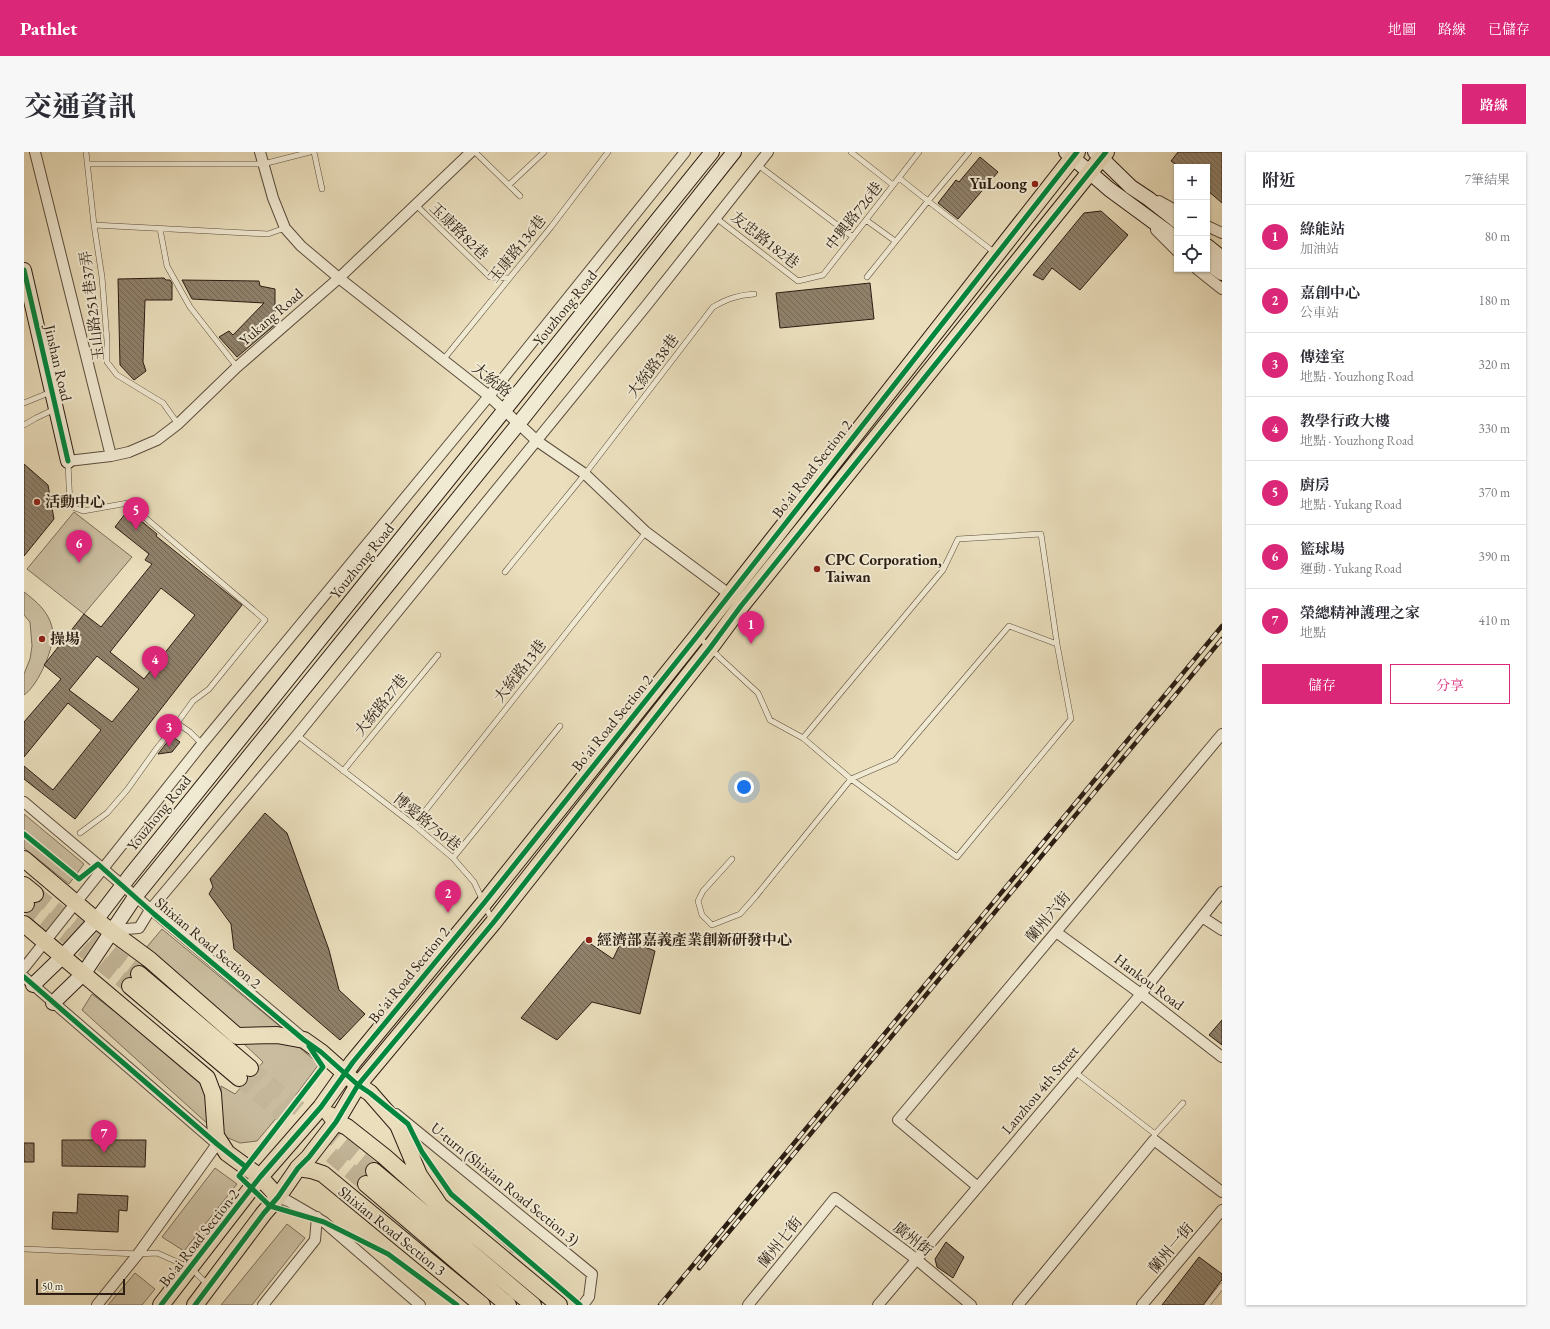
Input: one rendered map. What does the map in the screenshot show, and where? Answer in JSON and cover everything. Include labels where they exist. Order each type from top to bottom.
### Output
[{"type":"main road","name":"Bo'ai Road Section 2","points":[[161,1305],[260,1177],[321,1107],[344,1073],[484,903],[698,635],[996,254],[1071,154]]},
{"type":"main road","name":"Bo'ai Road Section 2","points":[[195,1305],[264,1213],[278,1197],[298,1168],[309,1158],[336,1122],[358,1085],[493,923],[710,648],[741,606],[1089,173],[1101,154]]},
{"type":"main road","points":[[24,859],[96,920],[112,930],[150,960],[237,1036],[277,1035],[304,1040],[321,1052],[358,1085],[373,1095],[398,1125],[418,1175],[440,1206]]},
{"type":"main road","points":[[24,924],[207,1078],[213,1094],[216,1136],[222,1148],[260,1177],[278,1197]]},
{"type":"main road","points":[[134,980],[245,1073]]},
{"type":"main road","points":[[321,1107],[336,1122],[346,1127],[385,1157],[440,1206],[559,1305]]},
{"type":"main road","name":"Shixian Road Section 3","points":[[298,1168],[312,1170],[323,1174],[482,1305]]},
{"type":"main road","name":"Shixian Road Section 3","points":[[508,1305],[370,1178],[533,1305]]},
{"type":"street","name":"Jinshan Road","points":[[36,152],[112,456]]},
{"type":"street","name":"大統路","points":[[260,152],[273,198],[285,228],[301,246],[339,278],[489,396],[537,440],[586,474],[646,532],[729,594],[741,606]]},
{"type":"street","name":"Yukang Road","points":[[68,461],[112,456],[129,452],[157,440],[178,424],[237,367],[339,278],[471,152]]},
{"type":"street","name":"Youzhong Road","points":[[24,968],[202,744],[489,396],[685,152]]},
{"type":"street","name":"Youzhong Road","points":[[28,981],[62,957],[96,920],[122,885],[506,410],[712,152]]},
{"type":"street","points":[[53,1003],[84,973],[135,897],[519,423],[734,152]]},
{"type":"street","points":[[112,930],[139,928],[150,910],[297,735],[537,440],[768,152]]},
{"type":"street","points":[[1071,154],[1089,173],[1128,193],[1174,209]]},
{"type":"street","points":[[1101,154],[1128,193],[1174,247]]},
{"type":"street","points":[[1128,193],[1149,198],[1174,219]]},
{"type":"street","points":[[1128,193],[1174,236]]},
{"type":"street","points":[[1210,228],[1222,233]]},
{"type":"street","points":[[1210,228],[1222,237]]},
{"type":"street","points":[[1210,248],[1222,258]]},
{"type":"street","points":[[1210,264],[1222,273]]},
{"type":"street","name":"Jinshan Road","points":[[24,270],[30,306],[68,461]]},
{"type":"street","points":[[1201,272],[1222,289]]},
{"type":"street","name":"蘭州六街","points":[[978,1187],[898,1120],[1222,735]]},
{"type":"street","name":"Shixian Road Section 2","points":[[24,802],[304,1040]]},
{"type":"street","name":"Lanzhou 4th Street","points":[[878,1305],[1141,994],[1222,892]]},
{"type":"street","points":[[1202,916],[1222,930]]},
{"type":"street","name":"Hankou Road","points":[[1056,932],[1141,994],[1222,1057]]},
{"type":"street","points":[[28,981],[222,1148],[97,1305]]},
{"type":"street","name":"U-turn (Shixian Road Section 3)","points":[[373,1095],[592,1274],[586,1301]]},
{"type":"street","points":[[1018,1305],[1154,1137],[1222,1192]]},
{"type":"street","name":"Shixian Road Section 3","points":[[278,1197],[321,1220]]},
{"type":"street","name":"廣州街","points":[[835,1198],[916,1260],[971,1305]]},
{"type":"street","name":"蘭州七街","points":[[748,1305],[835,1198]]},
{"type":"street","name":"蘭州一街","points":[[1143,1305],[1222,1210]]},
{"type":"street","points":[[263,1305],[315,1240],[321,1220],[420,1305]]},
{"type":"lane","name":"玉山路251巷37弄","points":[[86,152],[94,225],[102,277],[107,341],[107,362],[118,375],[163,403],[178,424]]},
{"type":"lane","points":[[88,164],[263,164],[310,152]]},
{"type":"lane","points":[[314,152],[322,189]]},
{"type":"lane","points":[[475,152],[520,196]]},
{"type":"lane","points":[[509,186],[544,152]]},
{"type":"lane","name":"玉康路136巷","points":[[443,360],[551,227],[608,152]]},
{"type":"lane","points":[[851,152],[893,185]]},
{"type":"lane","name":"中興路726巷","points":[[798,281],[823,275],[919,152]]},
{"type":"lane","points":[[867,277],[894,241],[969,152]]},
{"type":"lane","points":[[758,165],[852,237]]},
{"type":"lane","points":[[899,178],[996,254]]},
{"type":"lane","name":"玉康路82巷","points":[[416,205],[490,277],[509,278]]},
{"type":"lane","name":"友忠路182巷","points":[[716,218],[798,281]]},
{"type":"lane","points":[[866,220],[894,241]]},
{"type":"lane","points":[[94,225],[268,234],[285,228]]},
{"type":"lane","points":[[160,229],[167,266],[190,307],[237,367]]},
{"type":"lane","name":"大統路38巷","points":[[586,474],[713,307],[726,299],[738,295],[754,294]]},
{"type":"lane","points":[[24,403],[52,392]]},
{"type":"lane","points":[[24,425],[56,409]]},
{"type":"lane","points":[[68,461],[70,506],[83,511],[128,503],[265,620],[209,689],[193,701],[127,790],[107,813],[80,833]]},
{"type":"lane","points":[[505,572],[586,474]]},
{"type":"lane","name":"大統路13巷","points":[[414,825],[646,532]]},
{"type":"lane","points":[[698,635],[758,693],[770,720],[803,738],[851,779],[957,857],[1071,719],[1057,644],[1041,534],[958,538],[943,570],[803,738]]},
{"type":"lane","points":[[732,859],[703,891],[698,901],[702,915],[712,925],[740,914],[851,779],[895,760],[1009,626],[1057,644]]},
{"type":"lane","name":"大統路27巷","points":[[343,771],[438,655]]},
{"type":"lane","points":[[177,723],[202,744]]},
{"type":"lane","points":[[453,858],[560,726]]},
{"type":"lane","name":"博愛路750巷","points":[[297,735],[414,825],[453,858],[474,882],[493,923]]},
{"type":"lane","points":[[1075,1072],[1154,1137],[1183,1103]]},
{"type":"lane","points":[[408,1124],[422,1152],[451,1194],[514,1250]]},
{"type":"lane","name":"Shixian Road Section 3","points":[[321,1220],[388,1254],[457,1305]]},
{"type":"lane","points":[[24,1249],[138,1254],[157,1252],[191,1268],[209,1286]]},
{"type":"lane","points":[[1207,1305],[1222,1286]]},
{"type":"shaded area","points":[[74,512],[132,557],[84,614],[27,569]]},
{"type":"shaded area","name":"操場","points":[[24,592],[45,611],[50,621],[53,634],[52,644],[45,664],[35,683],[24,695],[24,674],[30,659],[32,646],[30,622],[24,615]]},
{"type":"shaded area","points":[[24,814],[84,864],[69,884],[24,848]]},
{"type":"shaded area","points":[[162,929],[288,1033],[239,1031],[146,948]]},
{"type":"shaded area","points":[[92,994],[204,1081],[210,1126],[82,1010]]},
{"type":"shaded area","points":[[242,1042],[294,1043],[319,1064],[299,1091],[257,1141],[240,1143],[221,1135],[221,1086],[235,1094],[263,1062]]},
{"type":"shaded area","points":[[215,1168],[237,1184],[184,1251],[162,1237]]},
{"type":"shaded area","points":[[287,1224],[305,1238],[252,1305],[221,1305]]},
{"type":"shaded area","points":[[135,1273],[155,1289],[142,1305],[108,1305]]},
{"type":"building","points":[[1178,152],[1222,152],[1222,203],[1210,193],[1210,164],[1175,164],[1171,161]]},
{"type":"building","points":[[980,157],[998,172],[958,219],[938,203],[956,180],[959,182]]},
{"type":"building","points":[[1101,211],[1128,235],[1080,290],[1052,268],[1043,280],[1033,275],[1084,213]]},
{"type":"building","points":[[164,278],[166,280],[170,280],[172,283],[172,300],[145,300],[143,362],[146,371],[134,380],[120,365],[118,279]]},
{"type":"building","points":[[182,280],[259,281],[260,286],[275,289],[275,311],[277,323],[237,357],[219,337],[229,331],[233,335],[264,303],[192,299]]},
{"type":"building","points":[[870,283],[874,319],[780,328],[776,293]]},
{"type":"building","name":"活動中心","points":[[24,464],[48,485],[54,519],[24,556]]},
{"type":"building","points":[[128,510],[157,534],[156,536],[242,605],[75,819],[24,779],[24,766],[53,790],[101,730],[68,703],[24,757],[24,722],[61,679],[44,665],[84,614],[101,627],[152,564],[145,560],[149,554],[115,527]],"holes":[[[161,588],[195,615],[144,679],[110,652]],[[97,656],[139,689],[112,722],[69,690]]]},
{"type":"building","points":[[172,736],[180,742],[172,752],[158,754]]},
{"type":"building","points":[[265,813],[287,833],[329,950],[339,990],[365,1014],[340,1040],[234,949],[231,924],[209,894],[213,887],[210,879]]},
{"type":"building","points":[[623,938],[655,951],[640,1014],[592,1002],[557,1040],[521,1018],[585,940],[613,959]]},
{"type":"building","points":[[1222,1020],[1222,1045],[1209,1035]]},
{"type":"building","points":[[62,1140],[146,1140],[145,1167],[62,1166]]},
{"type":"building","points":[[24,1143],[34,1143],[34,1162],[24,1162]]},
{"type":"building","points":[[78,1194],[128,1196],[127,1211],[119,1210],[118,1232],[52,1229],[53,1212],[77,1213]]},
{"type":"building","points":[[946,1242],[964,1257],[953,1278],[937,1267],[935,1259]]},
{"type":"building","points":[[1199,1257],[1222,1274],[1222,1280],[1203,1305],[1162,1305]]},
{"type":"tunnel","points":[[35,894],[139,974]]},
{"type":"tunnel","points":[[26,904],[130,986]]},
{"type":"tunnel","points":[[250,1068],[374,1171]]},
{"type":"tunnel","points":[[239,1078],[366,1184]]},
{"type":"railway","points":[[660,1305],[1222,626]]},
{"type":"railway","points":[[699,1268],[1222,639]]},
{"type":"cycle path","points":[[161,1305],[260,1177],[321,1107],[353,1062],[484,903],[698,635],[1077,152]]},
{"type":"cycle path","points":[[195,1305],[264,1213],[278,1197],[298,1168],[309,1157],[336,1122],[358,1085],[493,923],[710,648],[741,606],[1106,152]]},
{"type":"cycle path","points":[[24,270],[68,461]]},
{"type":"cycle path","points":[[24,834],[79,879],[98,864],[154,914],[304,1040],[321,1052],[358,1085],[408,1124],[422,1152],[451,1194],[580,1305]]},
{"type":"cycle path","points":[[24,977],[217,1144],[246,1167]]},
{"type":"cycle path","points":[[309,1046],[323,1067],[239,1176],[270,1206],[324,1222],[388,1254],[457,1305]]},
{"type":"place","name":"YuLoong","points":[[1035,184]]},
{"type":"place","name":"活動中心","points":[[37,502]]},
{"type":"place","name":"廚房","points":[[136,530]]},
{"type":"place","name":"籃球場","points":[[79,563]]},
{"type":"place","name":"CPC Corporation, Taiwan","points":[[817,569]]},
{"type":"place","name":"操場","points":[[42,639]]},
{"type":"place","name":"綠能站","points":[[751,644]]},
{"type":"place","name":"教學行政大樓","points":[[155,679]]},
{"type":"place","name":"傳達室","points":[[169,747]]},
{"type":"place","name":"嘉創中心","points":[[448,913]]},
{"type":"place","name":"經濟部嘉義產業創新研發中心","points":[[589,940]]},
{"type":"place","name":"榮總精神護理之家","points":[[104,1153]]}]
